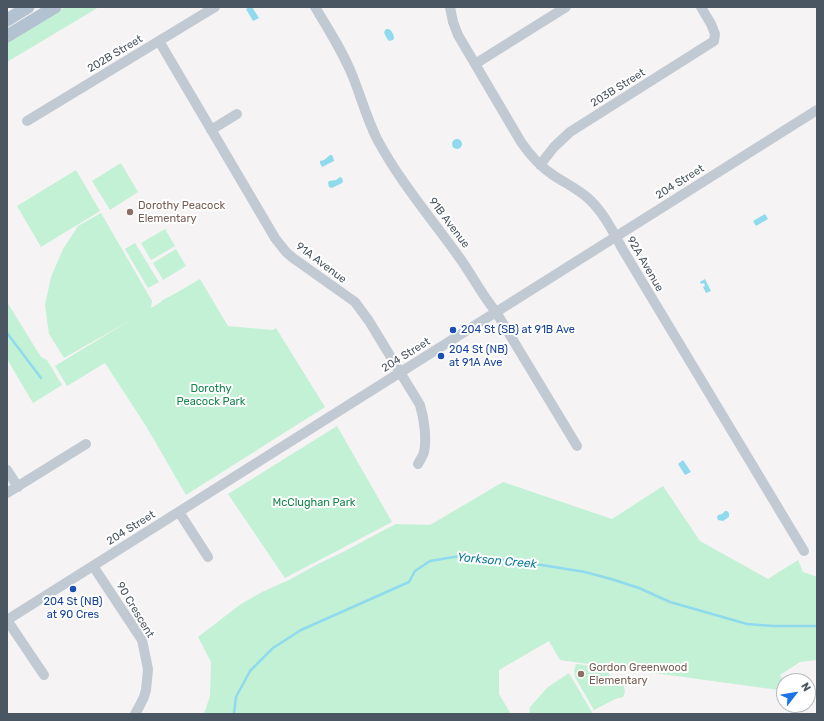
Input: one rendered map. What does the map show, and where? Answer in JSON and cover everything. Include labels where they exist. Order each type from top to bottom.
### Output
[{"type":"main road","points":[[7,20],[28,7]]},
{"type":"main road","points":[[7,36],[55,7]]},
{"type":"street","name":"202B Street","points":[[27,121],[215,7]]},
{"type":"street","name":"91B Avenue","points":[[315,7],[347,62],[377,139],[408,188],[460,258],[487,302],[496,312],[577,446]]},
{"type":"street","name":"92A Avenue","points":[[450,7],[453,22],[458,35],[521,142],[540,165],[589,199],[609,223],[627,257],[804,551]]},
{"type":"street","points":[[474,64],[566,7]]},
{"type":"street","name":"203B Street","points":[[540,165],[554,147],[570,132],[714,41],[715,34],[701,7]]},
{"type":"street","name":"91A Avenue","points":[[159,41],[275,238],[286,252],[355,302],[369,321],[401,372],[420,405],[423,414],[425,441],[424,453],[418,464]]},
{"type":"street","name":"204 Street","points":[[7,620],[817,111]]},
{"type":"street","points":[[211,130],[237,114]]},
{"type":"street","points":[[7,493],[86,444]]},
{"type":"street","points":[[7,470],[18,487]]},
{"type":"street","points":[[180,512],[208,557]]},
{"type":"street","name":"90 Crescent","points":[[93,566],[142,640],[148,669],[146,690],[135,714]]},
{"type":"street","points":[[7,620],[44,675]]},
{"type":"green space","points":[[65,7],[99,7],[7,62],[7,42]]},
{"type":"green space","points":[[121,163],[138,192],[110,210],[92,181]]},
{"type":"green space","points":[[76,170],[100,211],[41,247],[17,206]]},
{"type":"green space","name":"Dorothy Peacock Park","points":[[101,213],[152,301],[151,308],[200,279],[228,326],[272,330],[276,328],[325,407],[186,495],[146,426],[105,363],[67,386],[55,366],[129,321],[64,358],[49,334],[45,305],[51,277],[63,249],[78,226]]},
{"type":"green space","points":[[165,229],[175,246],[151,260],[141,243]]},
{"type":"green space","points":[[135,243],[159,282],[148,288],[125,249]]},
{"type":"green space","points":[[176,249],[186,266],[163,280],[153,263]]},
{"type":"green space","points":[[7,302],[41,357],[47,360],[62,385],[33,403],[7,359]]},
{"type":"green space","name":"McClughan Park","points":[[337,426],[392,522],[285,578],[228,494]]},
{"type":"green space","points":[[503,482],[612,519],[663,486],[700,541],[768,579],[798,560],[803,572],[817,577],[817,660],[800,662],[783,673],[776,673],[776,690],[560,660],[549,641],[499,670],[499,694],[511,714],[204,714],[210,696],[211,662],[198,637],[241,604],[262,592],[289,580],[396,524],[430,525]]},
{"type":"green space","points":[[576,664],[609,668],[609,675],[623,682],[625,692],[623,697],[615,699],[594,710],[575,677],[574,671]]},
{"type":"green space","points":[[569,673],[593,714],[529,714],[530,707],[548,687]]},
{"type":"water","points":[[252,7],[259,18],[253,21],[246,9]]},
{"type":"water","points":[[386,29],[389,29],[392,32],[394,37],[393,40],[389,41],[387,38],[384,32]]},
{"type":"water","points":[[457,139],[462,144],[457,149],[452,144]]},
{"type":"water","points":[[332,155],[334,161],[322,167],[320,161],[324,160]]},
{"type":"water","points":[[340,177],[343,181],[342,183],[332,188],[329,187],[329,181],[336,180]]},
{"type":"water","points":[[765,214],[768,219],[756,226],[753,221]]},
{"type":"water","points":[[705,279],[711,291],[706,293],[703,287],[705,286],[704,283],[701,284],[700,282]]},
{"type":"water","points":[[683,460],[691,472],[685,475],[678,464]]},
{"type":"water","points":[[725,511],[729,513],[729,517],[723,521],[718,520],[718,515]]},
{"type":"waterway","points":[[7,333],[41,378]]},
{"type":"waterway","name":"Yorkson Creek","points":[[234,714],[236,697],[250,671],[273,648],[301,630],[409,582],[415,571],[430,561],[460,556],[523,562],[585,572],[639,588],[670,602],[747,624],[773,626],[817,626]]},
{"type":"place","name":"Dorothy Peacock Elementary","points":[[130,212]]},
{"type":"place","name":"204 St (SB) at 91B Ave","points":[[453,330]]},
{"type":"place","name":"204 St (NB) at 91A Ave","points":[[441,356]]},
{"type":"place","name":"204 St (NB) at 90 Cres","points":[[73,589]]},
{"type":"place","name":"Gordon Greenwood Elementary","points":[[581,674]]}]
